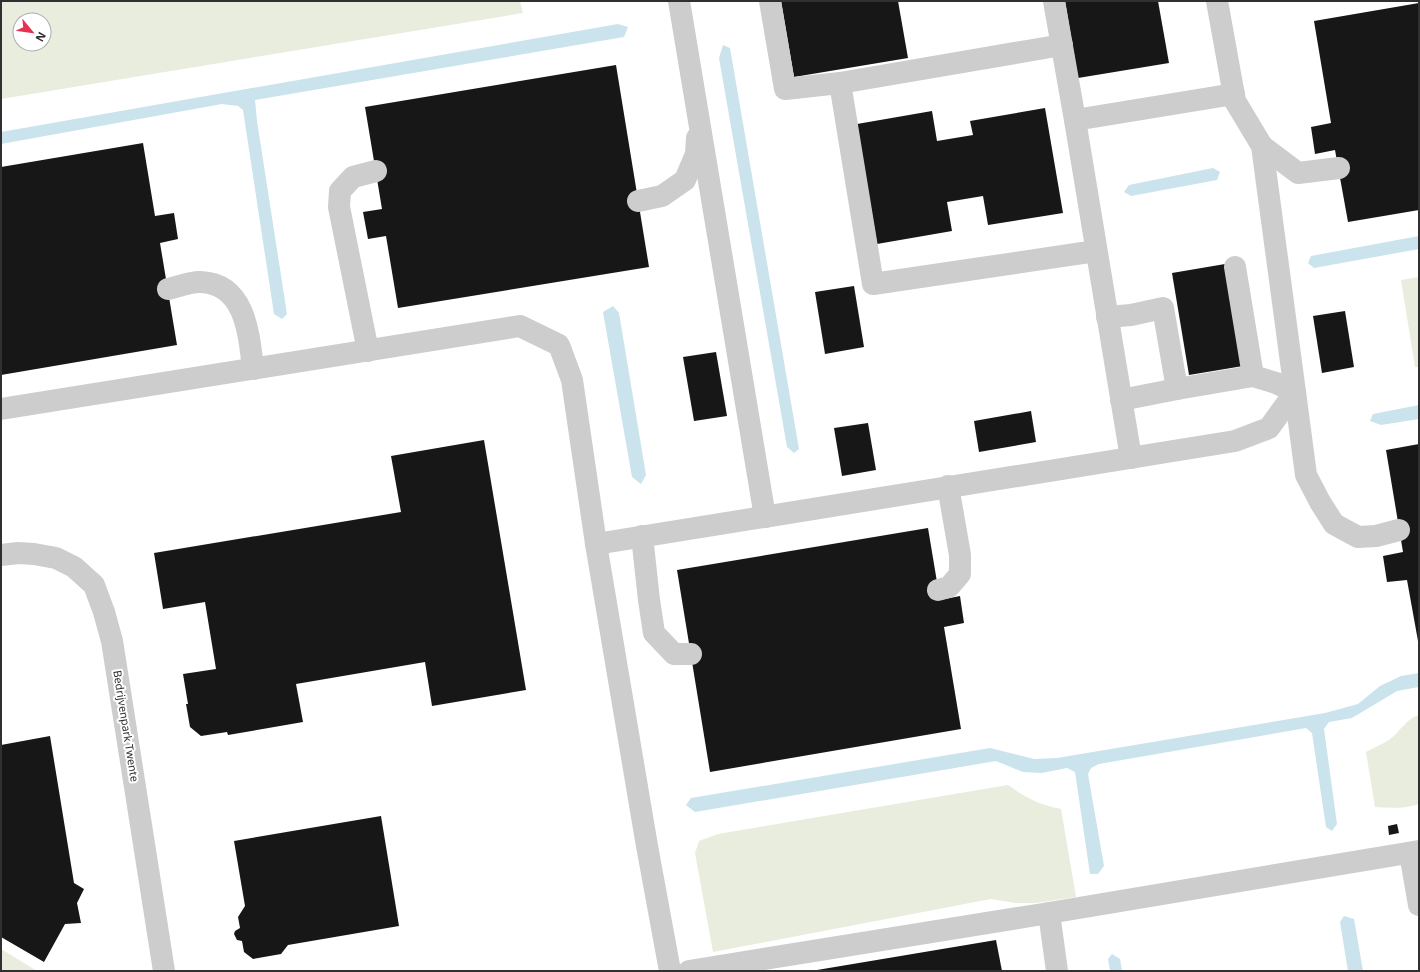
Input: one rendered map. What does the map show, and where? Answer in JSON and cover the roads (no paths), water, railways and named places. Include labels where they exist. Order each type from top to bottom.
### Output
[{"type":"street","points":[[679,1],[765,517]]},
{"type":"street","points":[[770,1],[785,88],[840,83],[1062,44]]},
{"type":"street","points":[[1054,1],[1131,458]]},
{"type":"street","points":[[1217,1],[1235,101],[1262,146],[1298,173],[1338,168]]},
{"type":"street","points":[[840,83],[873,284],[1096,251]]},
{"type":"street","points":[[1075,120],[1234,94]]},
{"type":"street","points":[[638,201],[662,196],[685,180],[696,154],[698,114]]},
{"type":"street","points":[[1262,146],[1306,475],[1320,502],[1334,524],[1358,537],[1376,536],[1399,530]]},
{"type":"street","points":[[368,350],[339,207],[340,191],[353,177],[376,171]]},
{"type":"street","points":[[1235,267],[1253,376]]},
{"type":"street","points":[[168,289],[200,281],[220,285],[237,300],[248,328],[253,369]]},
{"type":"street","points":[[1107,317],[1131,315],[1162,308],[1177,389]]},
{"type":"street","points":[[1,409],[520,326],[559,345],[572,380],[596,544],[647,846],[670,971]]},
{"type":"street","points":[[1121,400],[1253,376],[1276,383],[1295,392]]},
{"type":"street","points":[[596,544],[948,486],[1235,441],[1269,428],[1295,392]]},
{"type":"street","points":[[938,590],[949,587],[960,574],[960,555],[948,486]]},
{"type":"street","points":[[642,536],[654,633],[674,654],[691,654]]},
{"type":"street","name":"Bedrijvenpark Twente","points":[[1,555],[18,553],[56,558],[74,568],[94,584],[112,641],[164,971]]},
{"type":"street","points":[[689,971],[1415,852],[1419,905]]},
{"type":"street","points":[[1049,913],[1056,971]]},
{"type":"water","points":[[618,24],[628,27],[624,37],[255,100],[287,314],[282,319],[274,314],[243,110],[238,106],[222,104],[1,144],[1,132]]},
{"type":"water","points":[[723,45],[730,48],[799,449],[794,453],[787,447],[719,58]]},
{"type":"water","points":[[1213,168],[1220,172],[1217,180],[1131,196],[1124,192],[1129,185]]},
{"type":"water","points":[[1419,236],[1419,249],[1314,268],[1308,263],[1311,256]]},
{"type":"water","points":[[613,306],[619,313],[646,475],[641,484],[632,477],[603,312]]},
{"type":"water","points":[[1419,405],[1419,419],[1381,425],[1370,421],[1373,414]]},
{"type":"water","points":[[1419,673],[1419,687],[1397,691],[1352,718],[1329,722],[1324,729],[1337,824],[1332,831],[1326,827],[1312,733],[1306,728],[1099,764],[1091,768],[1088,774],[1104,866],[1098,874],[1090,874],[1075,772],[1067,768],[1042,773],[1023,772],[996,761],[695,812],[686,805],[691,798],[990,748],[1034,759],[1057,758],[1325,713],[1358,704],[1380,686],[1401,676]]},
{"type":"water","points":[[1344,916],[1354,919],[1363,971],[1348,971],[1340,922]]},
{"type":"water","points":[[1112,954],[1120,959],[1122,971],[1110,971],[1108,959]]}]
